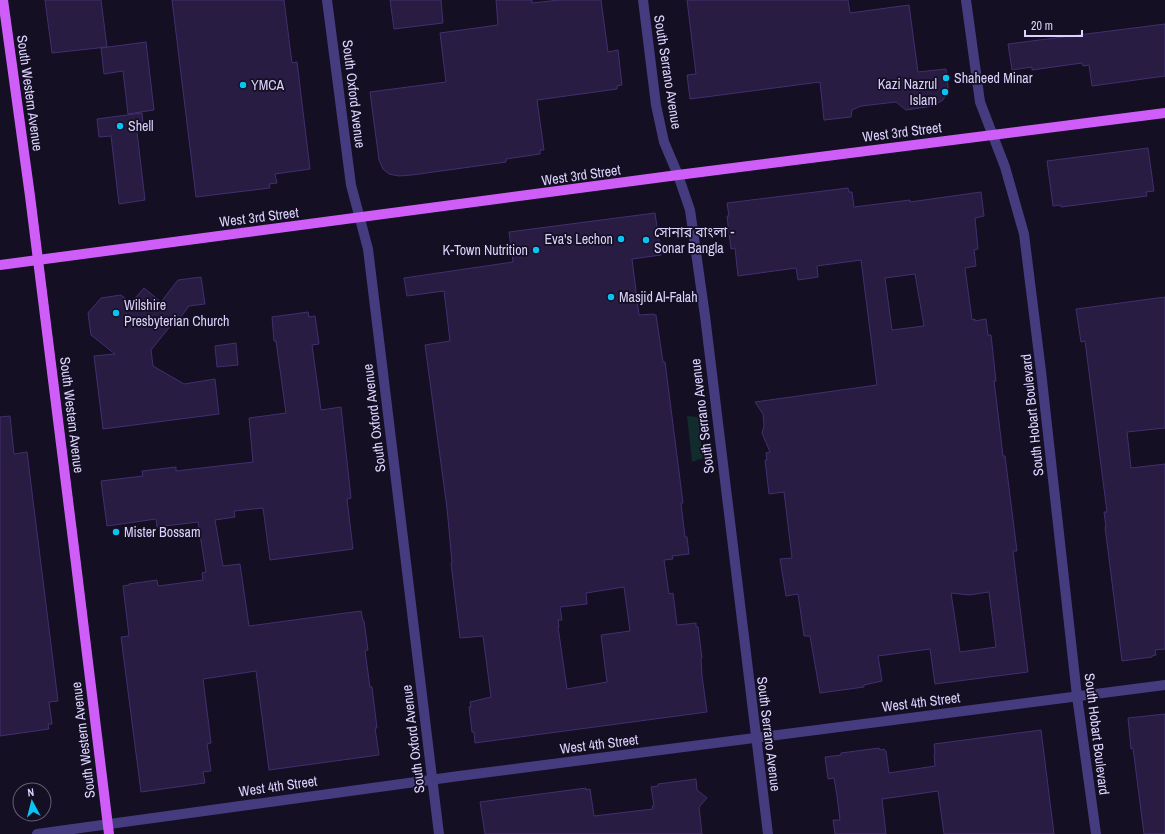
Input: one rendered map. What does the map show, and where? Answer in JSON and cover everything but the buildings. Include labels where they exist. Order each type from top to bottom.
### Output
[{"type":"main road","name":"South Western Avenue","points":[[3,0],[38,260],[108,834]]},
{"type":"main road","name":"West 3rd Street","points":[[0,265],[678,175],[1165,113]]},
{"type":"street","name":"South Oxford Avenue","points":[[327,0],[351,185],[368,249],[439,834]]},
{"type":"street","name":"South Serrano Avenue","points":[[643,0],[656,105],[664,142],[678,175],[690,210],[705,316],[768,834]]},
{"type":"street","name":"South Hobart Boulevard","points":[[966,0],[980,102],[1005,167],[1024,234],[1041,371],[1077,696],[1096,834]]},
{"type":"street","name":"West 4th Street","points":[[38,834],[432,779],[1165,685]]},
{"type":"green space","points":[[687,416],[698,417],[703,458],[692,462]]},
{"type":"place","name":"Shaheed Minar","points":[[946,78]]},
{"type":"place","name":"YMCA","points":[[243,85]]},
{"type":"place","name":"Kazi Nazrul Islam","points":[[945,92]]},
{"type":"place","name":"Shell","points":[[120,126]]},
{"type":"place","name":"Eva's Lechon","points":[[621,239]]},
{"type":"place","name":"সোনার বাংলা - Sonar Bangla","points":[[646,240]]},
{"type":"place","name":"K-Town Nutrition","points":[[536,250]]},
{"type":"place","name":"Masjid Al-Falah","points":[[611,297]]},
{"type":"place","name":"Wilshire Presbyterian Church","points":[[116,313]]},
{"type":"place","name":"Mister Bossam","points":[[116,532]]}]
